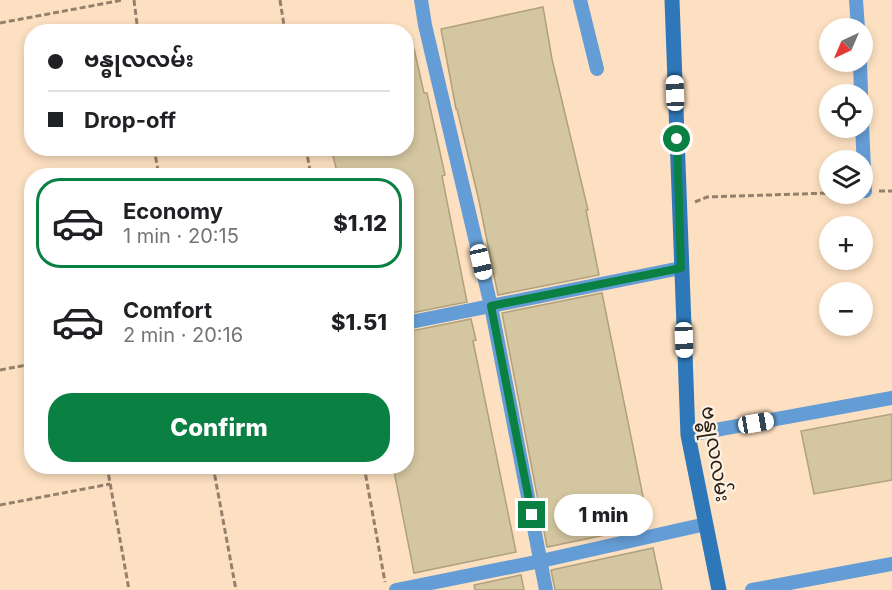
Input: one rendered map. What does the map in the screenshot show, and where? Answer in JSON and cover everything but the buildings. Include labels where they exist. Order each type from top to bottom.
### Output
[{"type":"street","points":[[421,0],[491,306],[546,590]]},
{"type":"street","points":[[580,0],[597,69]]},
{"type":"street","name":"ဗန္ဓုလလမ်း","points":[[672,0],[688,435],[719,590]]},
{"type":"street","points":[[856,0],[857,18]]},
{"type":"street","points":[[414,320],[681,268]]},
{"type":"street","points":[[688,435],[892,398]]},
{"type":"street","points":[[396,590],[541,561],[706,524]]},
{"type":"street","points":[[752,590],[892,564]]},
{"type":"path","points":[[0,23],[123,0]]},
{"type":"path","points":[[134,0],[137,24]]},
{"type":"path","points":[[280,0],[284,24]]},
{"type":"path","points":[[679,208],[707,197],[819,193]]},
{"type":"path","points":[[0,370],[24,366]]},
{"type":"path","points":[[108,474],[129,590]]},
{"type":"path","points":[[214,474],[236,590]]},
{"type":"path","points":[[365,474],[387,590]]},
{"type":"path","points":[[0,505],[110,484]]},
{"type":"route","points":[[532,515],[491,306],[681,268],[677,139]]}]
